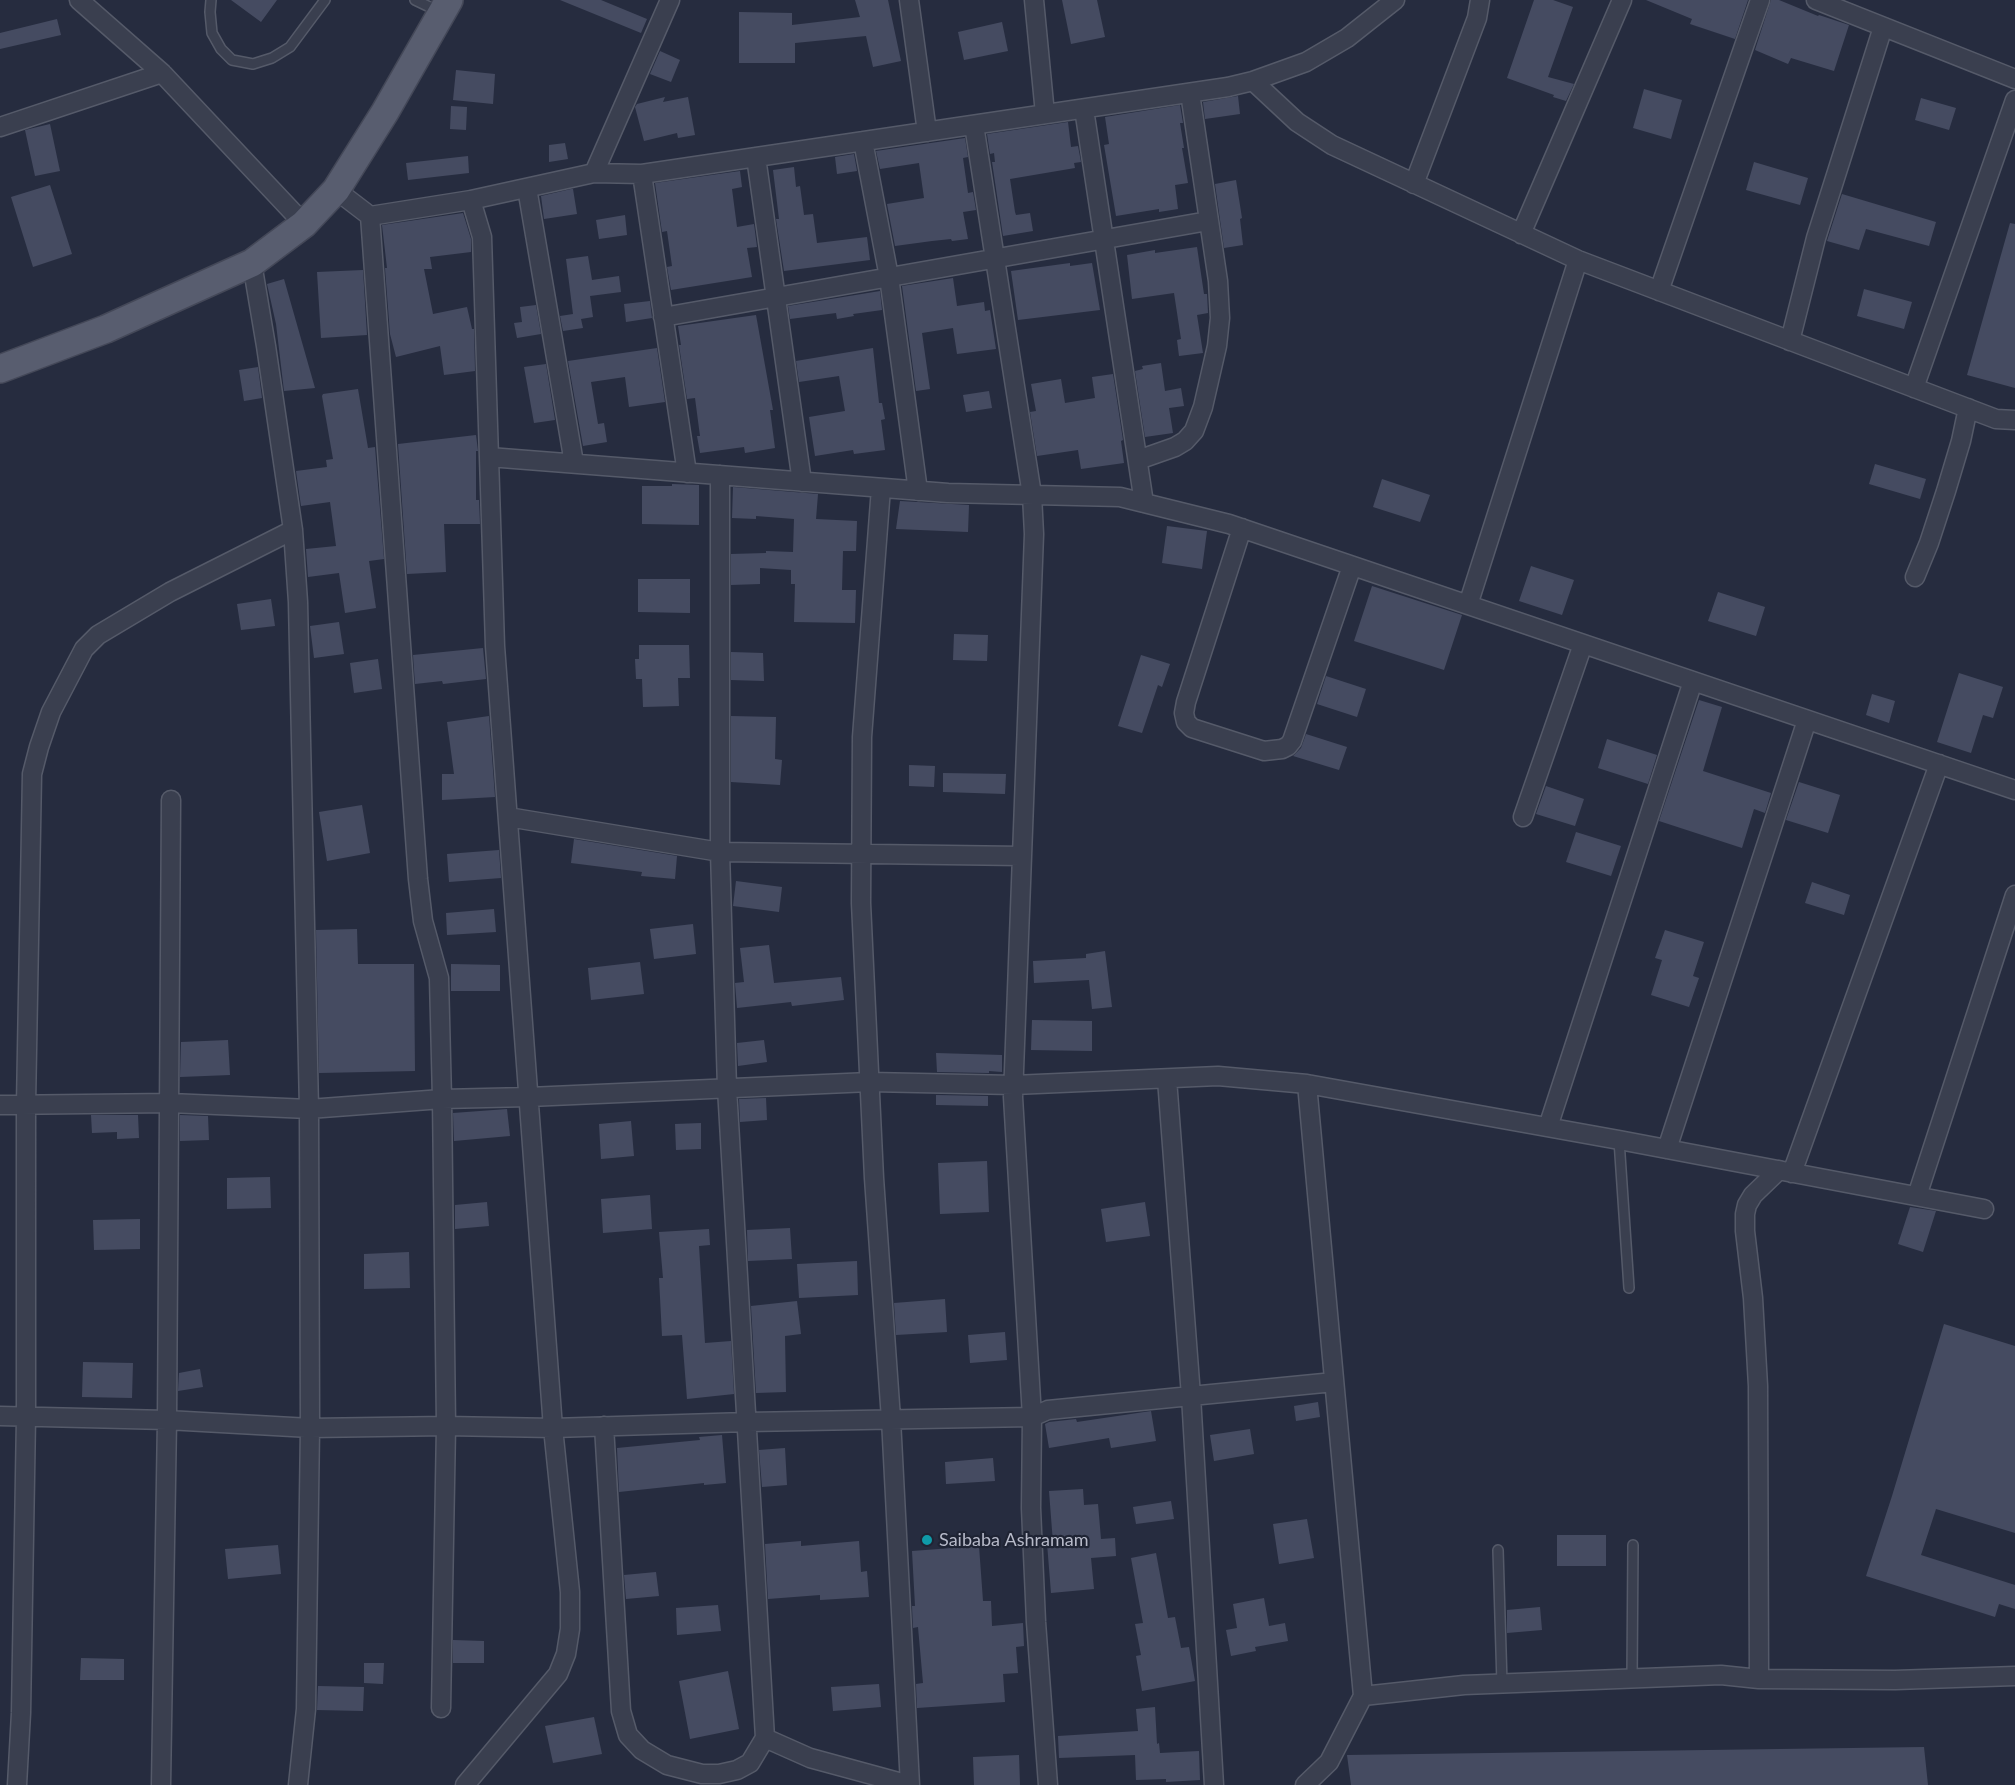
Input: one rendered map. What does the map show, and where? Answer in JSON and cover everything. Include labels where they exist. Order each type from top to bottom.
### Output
[{"type":"main road","points":[[0,369],[106,329],[252,263],[304,224],[336,190],[385,112],[445,6]]},
{"type":"street","points":[[79,0],[162,73],[304,224]]},
{"type":"street","points":[[594,173],[670,0]]},
{"type":"street","points":[[909,0],[927,132]]},
{"type":"street","points":[[1034,0],[1045,114]]},
{"type":"street","points":[[336,190],[370,216],[471,200],[594,173],[642,174],[1228,87],[1253,81],[1306,62],[1347,38],[1395,0]]},
{"type":"street","points":[[1414,184],[1477,18],[1480,0]]},
{"type":"street","points":[[1521,234],[1622,0]]},
{"type":"street","points":[[1659,291],[1760,0]]},
{"type":"street","points":[[1816,0],[2015,79]]},
{"type":"street","points":[[1790,341],[1816,238],[1883,27]]},
{"type":"street","points":[[0,128],[162,73]]},
{"type":"street","points":[[1253,81],[1297,122],[1332,145],[1578,260],[1996,419],[2015,420]]},
{"type":"street","points":[[1138,460],[1175,447],[1185,441],[1194,430],[1203,407],[1217,346],[1220,318],[1218,281],[1190,93]]},
{"type":"street","points":[[1914,388],[2015,100]]},
{"type":"street","points":[[1084,109],[1144,503]]},
{"type":"street","points":[[974,125],[1032,495],[1034,534],[1013,1097],[1032,1417],[1031,1508],[1036,1622],[1048,1785]]},
{"type":"street","points":[[863,141],[889,277],[918,491]]},
{"type":"street","points":[[756,157],[802,482]]},
{"type":"street","points":[[642,174],[687,473]]},
{"type":"street","points":[[527,188],[574,464]]},
{"type":"street","points":[[465,1785],[558,1674],[566,1654],[570,1629],[570,1592],[553,1428],[495,646],[482,237],[471,200]]},
{"type":"street","points":[[370,216],[418,879],[423,921],[438,978],[442,1099],[446,1426],[441,1708]]},
{"type":"street","points":[[663,317],[1208,221]]},
{"type":"street","points":[[1468,605],[1578,260]]},
{"type":"street","points":[[252,263],[293,530],[298,602],[309,1109],[310,1428],[306,1708],[298,1785]]},
{"type":"street","points":[[1915,577],[1946,491],[1968,408]]},
{"type":"street","points":[[489,457],[918,491],[1120,497],[1242,528],[2015,790]]},
{"type":"street","points":[[604,1426],[621,1711],[628,1734],[642,1749],[667,1765],[702,1774],[719,1774],[737,1770],[750,1763],[765,1738],[727,1088],[720,852],[720,475]]},
{"type":"street","points":[[765,1738],[810,1758],[910,1785],[891,1419],[874,1178],[861,903],[862,737],[881,488]]},
{"type":"street","points":[[1242,528],[1186,702],[1184,713],[1186,722],[1192,728],[1264,751],[1288,746],[1292,741],[1352,566]]},
{"type":"street","points":[[17,1785],[21,1713],[26,1417],[26,1105],[32,774],[51,712],[84,649],[98,635],[170,592],[293,530]]},
{"type":"street","points":[[1523,817],[1583,644]]},
{"type":"street","points":[[1548,1127],[1693,681]]},
{"type":"street","points":[[1667,1149],[1807,720]]},
{"type":"street","points":[[1759,1679],[1758,1386],[1745,1214],[1753,1195],[1785,1172],[1939,764]]},
{"type":"street","points":[[161,1785],[167,1420],[171,800]]},
{"type":"street","points":[[508,818],[720,852],[1022,856]]},
{"type":"street","points":[[1917,1197],[2015,896]]},
{"type":"street","points":[[0,1105],[170,1103],[309,1109],[442,1099],[870,1082],[1014,1085],[1218,1076],[1307,1084],[1984,1209]]},
{"type":"street","points":[[1167,1079],[1191,1396],[1215,1785]]},
{"type":"street","points":[[1305,1785],[1329,1762],[1363,1696],[1307,1084]]},
{"type":"street","points":[[0,1416],[167,1420],[310,1428],[446,1426],[553,1428],[1032,1417],[1048,1410],[1334,1382]]},
{"type":"street","points":[[1363,1696],[1464,1685],[1721,1675],[1759,1679],[1895,1680],[2015,1676]]},
{"type":"lane","points":[[211,0],[213,33],[221,49],[232,60],[253,64],[272,58],[290,47],[325,0]]},
{"type":"lane","points":[[415,0],[445,6]]},
{"type":"lane","points":[[1619,1140],[1629,1288]]},
{"type":"lane","points":[[1632,1679],[1633,1545]]},
{"type":"lane","points":[[1498,1550],[1502,1684]]},
{"type":"building","points":[[231,0],[277,0],[261,22]]},
{"type":"building","points":[[560,0],[601,0],[647,19],[641,33]]},
{"type":"building","points":[[855,0],[888,0],[901,61],[873,67],[866,36],[795,43],[795,63],[739,63],[739,12],[792,13],[792,25],[860,17]]},
{"type":"building","points":[[1062,0],[1097,0],[1105,37],[1071,44]]},
{"type":"building","points":[[1534,0],[1553,0],[1573,7],[1548,77],[1574,84],[1566,101],[1507,78]]},
{"type":"building","points":[[1646,0],[1748,0],[1735,39],[1690,24],[1692,19]]},
{"type":"building","points":[[1771,0],[1779,0],[1818,16],[1849,25],[1834,71],[1791,58],[1788,64],[1755,50]]},
{"type":"building","points":[[57,19],[61,35],[0,49],[0,33]]},
{"type":"building","points":[[1002,22],[1008,51],[964,60],[958,32]]},
{"type":"building","points":[[660,51],[680,60],[671,82],[650,74]]},
{"type":"building","points":[[456,70],[495,74],[493,104],[453,100]]},
{"type":"building","points":[[1644,89],[1682,100],[1671,139],[1633,128]]},
{"type":"building","points":[[1238,96],[1240,114],[1205,119],[1203,102]]},
{"type":"building","points":[[665,97],[663,102],[688,97],[695,135],[678,138],[677,133],[644,141],[635,107],[637,104]]},
{"type":"building","points":[[1921,98],[1956,108],[1949,130],[1915,120]]},
{"type":"building","points":[[1180,105],[1183,123],[1180,123],[1184,148],[1182,148],[1188,183],[1175,185],[1178,209],[1159,212],[1159,209],[1116,216],[1104,145],[1109,144],[1105,117]]},
{"type":"building","points":[[451,106],[467,107],[466,130],[450,129]]},
{"type":"building","points":[[1068,122],[1071,147],[1078,146],[1081,162],[1074,163],[1075,168],[1010,179],[1016,215],[1030,213],[1033,231],[1003,236],[992,162],[995,162],[994,153],[990,154],[987,134]]},
{"type":"building","points":[[50,124],[60,171],[35,176],[25,130]]},
{"type":"building","points":[[965,138],[968,157],[963,158],[968,193],[973,192],[976,210],[963,212],[968,239],[895,246],[887,204],[924,198],[919,163],[880,169],[876,151]]},
{"type":"building","points":[[565,143],[568,159],[549,162],[549,145]]},
{"type":"building","points":[[854,154],[857,171],[837,174],[835,157]]},
{"type":"building","points":[[468,156],[469,173],[408,180],[406,163]]},
{"type":"building","points":[[1754,162],[1808,178],[1800,205],[1746,190]]},
{"type":"building","points":[[794,167],[796,187],[800,186],[804,215],[813,214],[817,243],[867,237],[870,260],[784,271],[776,219],[779,219],[773,170]]},
{"type":"building","points":[[740,171],[742,187],[732,189],[737,227],[754,224],[757,247],[747,248],[752,277],[671,290],[667,267],[672,266],[667,231],[662,232],[655,183]]},
{"type":"building","points":[[1236,180],[1242,218],[1240,219],[1243,245],[1224,248],[1215,184]]},
{"type":"building","points":[[50,185],[72,254],[33,267],[11,197]]},
{"type":"building","points":[[573,189],[577,214],[544,219],[541,196]]},
{"type":"building","points":[[1842,194],[1936,222],[1929,246],[1866,229],[1859,250],[1827,241]]},
{"type":"building","points":[[463,213],[471,239],[471,252],[430,257],[432,269],[424,269],[433,314],[467,307],[472,329],[474,329],[475,371],[444,375],[440,346],[396,357],[390,334],[385,268],[387,268],[382,225]]},
{"type":"building","points":[[625,215],[627,235],[599,239],[596,220]]},
{"type":"building","points":[[2010,223],[2015,224],[2015,388],[1967,375]]},
{"type":"building","points":[[1197,247],[1204,294],[1207,294],[1208,313],[1197,315],[1203,353],[1179,356],[1177,340],[1181,339],[1174,293],[1132,299],[1127,255]]},
{"type":"building","points":[[588,256],[592,280],[619,276],[621,292],[590,296],[593,317],[581,319],[583,328],[563,331],[560,316],[573,314],[566,259]]},
{"type":"building","points":[[1070,263],[1070,266],[1092,263],[1100,310],[1018,320],[1011,271]]},
{"type":"building","points":[[363,270],[367,335],[321,338],[317,272]]},
{"type":"building","points":[[953,278],[957,306],[984,302],[985,311],[990,310],[996,349],[957,354],[953,328],[922,333],[930,389],[916,391],[902,286]]},
{"type":"building","points":[[284,279],[315,388],[284,391],[276,324],[267,284]]},
{"type":"building","points":[[1864,289],[1912,302],[1904,329],[1857,316]]},
{"type":"building","points":[[880,291],[882,310],[837,319],[836,313],[790,319],[788,306]]},
{"type":"building","points":[[650,301],[652,318],[626,322],[624,304]]},
{"type":"building","points":[[536,305],[541,334],[517,338],[514,323],[522,322],[520,307]]},
{"type":"building","points":[[756,315],[773,410],[770,410],[775,448],[745,453],[744,447],[700,453],[695,398],[687,399],[678,326]]},
{"type":"building","points":[[657,348],[665,402],[629,407],[625,377],[591,382],[598,424],[604,423],[607,442],[583,446],[568,361]]},
{"type":"building","points":[[873,348],[879,403],[882,403],[885,419],[881,420],[885,450],[854,454],[853,450],[815,456],[809,417],[845,411],[839,376],[799,382],[796,361]]},
{"type":"building","points":[[1161,363],[1165,391],[1181,388],[1184,406],[1169,408],[1173,433],[1145,437],[1135,371],[1143,369],[1142,366]]},
{"type":"building","points":[[546,364],[555,420],[534,423],[524,367]]},
{"type":"building","points":[[258,367],[262,398],[244,401],[239,370]]},
{"type":"building","points":[[1113,374],[1123,440],[1121,441],[1124,463],[1081,469],[1078,450],[1037,456],[1030,412],[1036,411],[1031,384],[1061,379],[1065,403],[1095,398],[1092,377]]},
{"type":"building","points":[[358,389],[368,448],[375,447],[384,559],[369,561],[376,608],[345,613],[339,573],[308,577],[306,549],[336,546],[330,502],[301,506],[296,471],[327,467],[326,460],[333,459],[323,394]]},
{"type":"building","points":[[989,391],[992,408],[966,412],[963,395]]},
{"type":"building","points":[[476,435],[478,451],[476,451],[476,500],[479,500],[480,524],[444,524],[446,572],[407,574],[398,444]]},
{"type":"building","points":[[1875,464],[1926,479],[1920,499],[1869,484]]},
{"type":"building","points":[[1382,479],[1430,495],[1420,522],[1373,507]]},
{"type":"building","points":[[672,484],[699,485],[699,525],[642,524],[642,486],[672,486]]},
{"type":"building","points":[[733,487],[818,494],[816,519],[857,521],[856,551],[843,551],[842,590],[856,590],[855,623],[794,622],[795,584],[791,584],[791,570],[760,568],[760,584],[731,585],[731,554],[766,553],[766,551],[793,552],[794,519],[756,516],[756,519],[732,518]]},
{"type":"building","points":[[900,501],[969,505],[968,532],[896,529]]},
{"type":"building","points":[[1167,526],[1207,531],[1202,569],[1162,563]]},
{"type":"building","points":[[1531,566],[1574,580],[1562,615],[1519,601]]},
{"type":"building","points":[[638,579],[690,579],[690,613],[638,612]]},
{"type":"building","points":[[1372,586],[1462,615],[1444,670],[1354,641]]},
{"type":"building","points":[[1718,592],[1765,607],[1756,636],[1708,621]]},
{"type":"building","points":[[271,599],[275,626],[241,630],[237,604]]},
{"type":"building","points":[[339,622],[344,654],[314,658],[310,626]]},
{"type":"building","points":[[954,634],[988,635],[987,661],[953,660]]},
{"type":"building","points":[[639,645],[689,645],[690,678],[678,678],[679,706],[643,707],[642,679],[636,679],[635,659],[639,659]]},
{"type":"building","points":[[483,648],[486,679],[443,684],[442,681],[415,684],[413,655]]},
{"type":"building","points":[[731,652],[763,653],[764,681],[731,680]]},
{"type":"building","points":[[1141,655],[1170,664],[1162,687],[1158,685],[1142,733],[1118,726]]},
{"type":"building","points":[[378,659],[382,689],[354,693],[350,663]]},
{"type":"building","points":[[1959,673],[2003,687],[1993,718],[1983,715],[1971,753],[1937,742]]},
{"type":"building","points":[[1326,676],[1366,689],[1357,717],[1317,704]]},
{"type":"building","points":[[1872,694],[1895,701],[1889,723],[1866,715]]},
{"type":"building","points":[[1699,700],[1722,707],[1703,771],[1771,793],[1765,813],[1754,809],[1742,848],[1659,821]]},
{"type":"building","points":[[489,716],[495,797],[442,800],[442,774],[454,774],[447,722]]},
{"type":"building","points":[[731,716],[776,717],[775,759],[782,760],[780,785],[731,782]]},
{"type":"building","points":[[1306,734],[1347,747],[1339,770],[1293,756],[1301,748]]},
{"type":"building","points":[[1607,739],[1657,755],[1648,784],[1598,768]]},
{"type":"building","points":[[909,765],[935,766],[934,787],[909,786]]},
{"type":"building","points":[[943,773],[1006,774],[1005,794],[943,792]]},
{"type":"building","points":[[1799,782],[1840,795],[1828,833],[1786,820]]},
{"type":"building","points":[[1546,786],[1584,799],[1575,826],[1536,814]]},
{"type":"building","points":[[362,805],[370,853],[327,861],[319,812]]},
{"type":"building","points":[[1576,832],[1621,846],[1611,876],[1566,862]]},
{"type":"building","points":[[574,839],[677,856],[675,879],[641,876],[642,872],[571,863]]},
{"type":"building","points":[[499,850],[501,878],[449,882],[447,854]]},
{"type":"building","points":[[736,881],[782,887],[779,912],[733,906]]},
{"type":"building","points":[[1812,882],[1850,895],[1844,915],[1805,903]]},
{"type":"building","points":[[494,909],[496,932],[447,935],[446,913]]},
{"type":"building","points":[[693,924],[696,954],[654,959],[650,929]]},
{"type":"building","points":[[357,929],[358,964],[414,964],[415,1071],[319,1073],[316,930]]},
{"type":"building","points":[[1665,930],[1704,942],[1693,976],[1699,978],[1689,1007],[1651,995],[1662,960],[1655,958]]},
{"type":"building","points":[[769,945],[774,983],[841,977],[844,1000],[792,1006],[791,1002],[737,1008],[735,983],[744,982],[740,948]]},
{"type":"building","points":[[1105,951],[1112,1007],[1092,1009],[1089,980],[1034,983],[1033,961],[1086,958],[1086,954]]},
{"type":"building","points":[[640,962],[644,994],[591,1000],[588,968]]},
{"type":"building","points":[[451,964],[500,965],[500,991],[451,991]]},
{"type":"building","points":[[1032,1020],[1092,1021],[1092,1051],[1031,1050]]},
{"type":"building","points":[[228,1040],[230,1075],[180,1077],[181,1042]]},
{"type":"building","points":[[764,1040],[767,1062],[738,1066],[737,1043]]},
{"type":"building","points":[[936,1053],[1002,1055],[1002,1072],[937,1072]]},
{"type":"building","points":[[936,1095],[988,1096],[988,1106],[936,1105]]},
{"type":"building","points":[[766,1098],[767,1120],[740,1122],[739,1099]]},
{"type":"building","points":[[507,1109],[510,1136],[454,1141],[453,1113]]},
{"type":"building","points":[[91,1115],[138,1115],[139,1138],[117,1139],[117,1132],[92,1133]]},
{"type":"building","points":[[180,1115],[208,1116],[209,1140],[180,1141]]},
{"type":"building","points":[[631,1121],[634,1156],[601,1159],[599,1124]]},
{"type":"building","points":[[701,1123],[701,1149],[676,1150],[675,1124]]},
{"type":"building","points":[[987,1161],[989,1212],[940,1214],[938,1163]]},
{"type":"building","points":[[270,1177],[271,1208],[227,1209],[227,1178]]},
{"type":"building","points":[[650,1195],[652,1229],[603,1233],[601,1199]]},
{"type":"building","points":[[487,1202],[489,1226],[455,1229],[455,1205]]},
{"type":"building","points":[[1145,1202],[1150,1236],[1106,1242],[1101,1209]]},
{"type":"building","points":[[1910,1207],[1936,1211],[1923,1252],[1898,1244]]},
{"type":"building","points":[[140,1219],[140,1249],[94,1250],[93,1220]]},
{"type":"building","points":[[790,1228],[792,1259],[748,1261],[747,1230]]},
{"type":"building","points":[[709,1229],[710,1245],[699,1246],[705,1343],[731,1341],[734,1394],[687,1399],[682,1335],[662,1336],[659,1278],[663,1278],[659,1232]]},
{"type":"building","points":[[409,1252],[410,1288],[364,1289],[364,1254]]},
{"type":"building","points":[[857,1261],[858,1295],[799,1298],[797,1264]]},
{"type":"building","points":[[945,1299],[947,1332],[896,1335],[894,1303]]},
{"type":"building","points":[[797,1301],[801,1334],[785,1336],[786,1392],[756,1393],[751,1306]]},
{"type":"building","points":[[1944,1324],[2015,1346],[2015,1533],[1936,1509],[1921,1555],[2015,1585],[2015,1609],[1999,1604],[1995,1617],[1866,1576]]},
{"type":"building","points":[[1005,1332],[1007,1360],[970,1363],[968,1335]]},
{"type":"building","points":[[83,1362],[133,1363],[132,1398],[82,1397]]},
{"type":"building","points":[[200,1369],[203,1387],[178,1391],[179,1373]]},
{"type":"building","points":[[1318,1402],[1320,1417],[1296,1421],[1294,1406]]},
{"type":"building","points":[[1151,1411],[1156,1441],[1111,1448],[1109,1438],[1049,1448],[1045,1424],[1049,1422],[1076,1419],[1077,1422]]},
{"type":"building","points":[[1250,1429],[1254,1454],[1214,1461],[1210,1435]]},
{"type":"building","points":[[722,1435],[726,1483],[704,1485],[704,1483],[619,1492],[617,1448],[700,1440],[699,1437]]},
{"type":"building","points":[[785,1448],[787,1485],[762,1487],[759,1450]]},
{"type":"building","points":[[993,1458],[995,1481],[946,1484],[945,1462]]},
{"type":"building","points":[[1083,1489],[1084,1505],[1098,1504],[1101,1539],[1115,1538],[1116,1556],[1091,1558],[1094,1589],[1051,1593],[1047,1543],[1053,1543],[1049,1491]]},
{"type":"building","points":[[1171,1501],[1174,1519],[1136,1524],[1133,1507]]},
{"type":"building","points":[[1307,1519],[1314,1558],[1279,1564],[1273,1524]]},
{"type":"building","points":[[1557,1535],[1606,1535],[1606,1566],[1557,1566]]},
{"type":"building","points":[[801,1541],[801,1546],[859,1541],[861,1572],[867,1571],[869,1597],[820,1600],[820,1595],[768,1599],[765,1544]]},
{"type":"building","points":[[278,1545],[281,1574],[228,1579],[225,1549]]},
{"type":"building","points":[[979,1546],[983,1601],[991,1601],[992,1626],[1023,1623],[1024,1646],[1016,1647],[1018,1673],[1003,1674],[1005,1702],[917,1708],[916,1684],[923,1683],[918,1627],[913,1628],[912,1606],[915,1606],[912,1551]]},
{"type":"building","points":[[1156,1553],[1168,1618],[1175,1617],[1181,1648],[1189,1647],[1195,1681],[1142,1691],[1136,1656],[1141,1655],[1135,1624],[1143,1623],[1131,1558]]},
{"type":"building","points":[[656,1572],[659,1596],[626,1599],[624,1575]]},
{"type":"building","points":[[1264,1598],[1269,1626],[1285,1623],[1288,1641],[1255,1647],[1256,1651],[1231,1656],[1226,1630],[1237,1628],[1233,1604]]},
{"type":"building","points":[[718,1605],[721,1631],[677,1635],[676,1608]]},
{"type":"building","points":[[1540,1607],[1542,1630],[1507,1633],[1507,1610]]},
{"type":"building","points":[[453,1640],[484,1641],[484,1663],[453,1663]]},
{"type":"building","points":[[81,1658],[124,1659],[124,1680],[80,1680]]},
{"type":"building","points":[[364,1663],[384,1663],[383,1684],[364,1683]]},
{"type":"building","points":[[728,1671],[739,1729],[690,1739],[679,1681]]},
{"type":"building","points":[[879,1684],[881,1707],[833,1711],[831,1687]]},
{"type":"building","points":[[318,1686],[364,1687],[363,1711],[317,1710]]},
{"type":"building","points":[[1155,1707],[1157,1744],[1159,1743],[1160,1753],[1199,1751],[1200,1780],[1166,1782],[1166,1779],[1136,1780],[1135,1755],[1059,1758],[1058,1736],[1138,1731],[1136,1709]]},
{"type":"building","points":[[594,1717],[602,1754],[553,1763],[545,1726]]},
{"type":"building","points":[[1924,1747],[1928,1785],[1351,1785],[1347,1755]]},
{"type":"building","points":[[1019,1755],[1020,1785],[974,1785],[973,1757]]},
{"type":"place","name":"Saibaba Ashramam","points":[[927,1540]]}]
